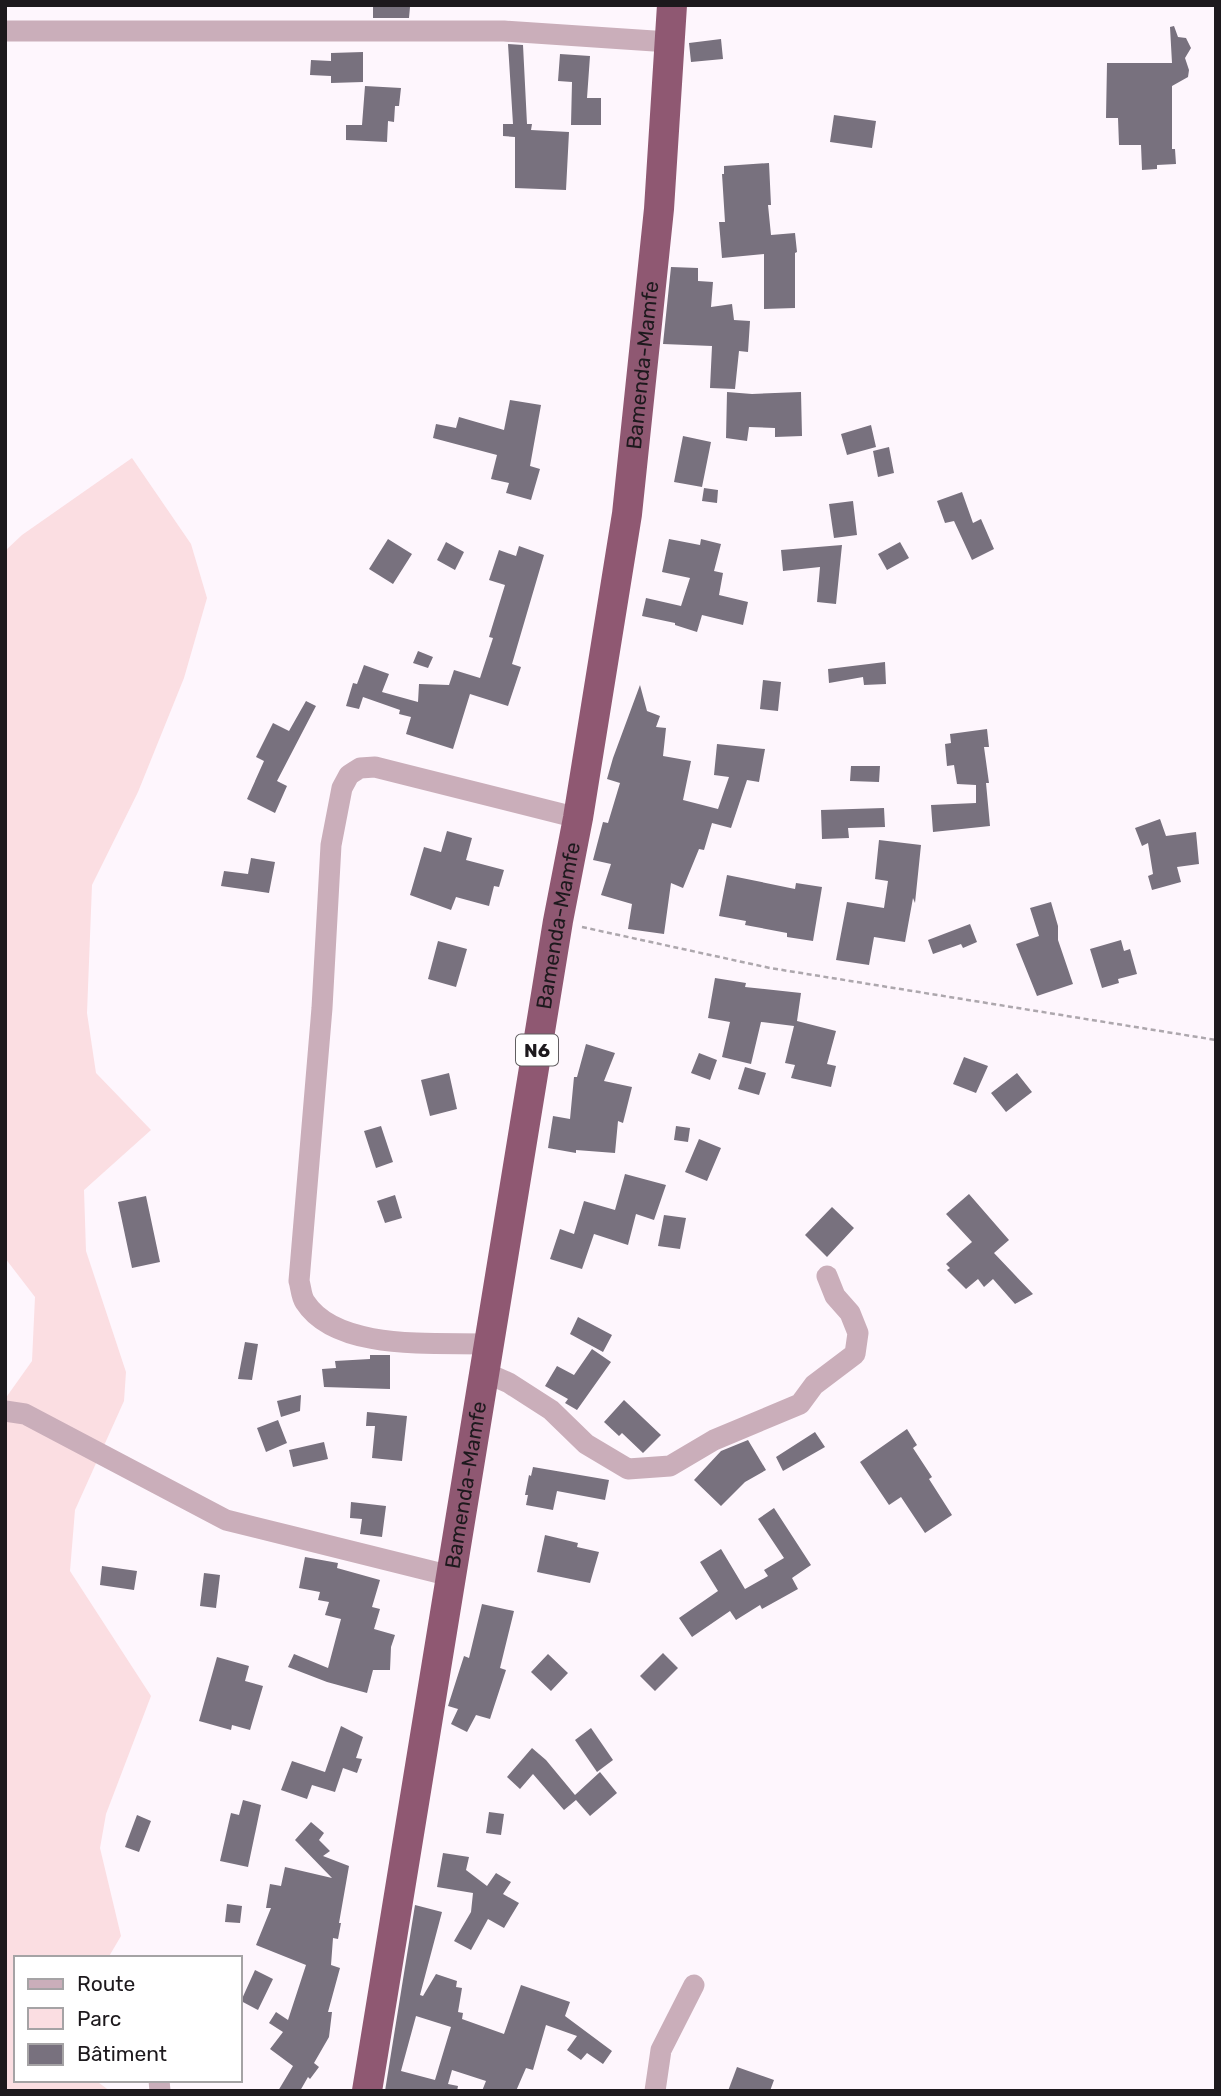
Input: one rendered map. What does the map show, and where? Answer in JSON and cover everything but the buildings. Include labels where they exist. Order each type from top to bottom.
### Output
[{"type":"highway","name":"Bamenda-Mamfe","points":[[367,2091],[627,514],[659,209],[672,5]]},
{"type":"street","points":[[5,31],[504,31],[669,42]]},
{"type":"street","points":[[578,818],[375,767],[360,768],[349,775],[342,788],[331,845],[322,1008],[299,1281],[304,1301],[325,1321],[345,1333],[486,1358],[509,1383],[551,1409],[586,1444],[628,1469],[670,1466],[714,1440],[800,1404],[814,1385],[855,1354],[858,1333],[850,1313],[835,1296],[827,1276]]},
{"type":"street","points":[[5,1411],[25,1414],[226,1520],[450,1576]]},
{"type":"street","points":[[655,2091],[662,2050],[694,1985]]},
{"type":"path","points":[[558,921],[770,968],[1216,1040]]},
{"type":"green space","points":[[132,458],[191,544],[207,598],[184,678],[138,792],[92,885],[87,1013],[96,1073],[151,1130],[84,1190],[86,1251],[126,1372],[124,1401],[75,1510],[70,1571],[151,1696],[106,1814],[100,1848],[121,1936],[109,1956],[14,1956],[14,2082],[98,2082],[110,2091],[5,2091],[5,1399],[32,1361],[35,1297],[5,1258],[5,551],[22,535]]}]
